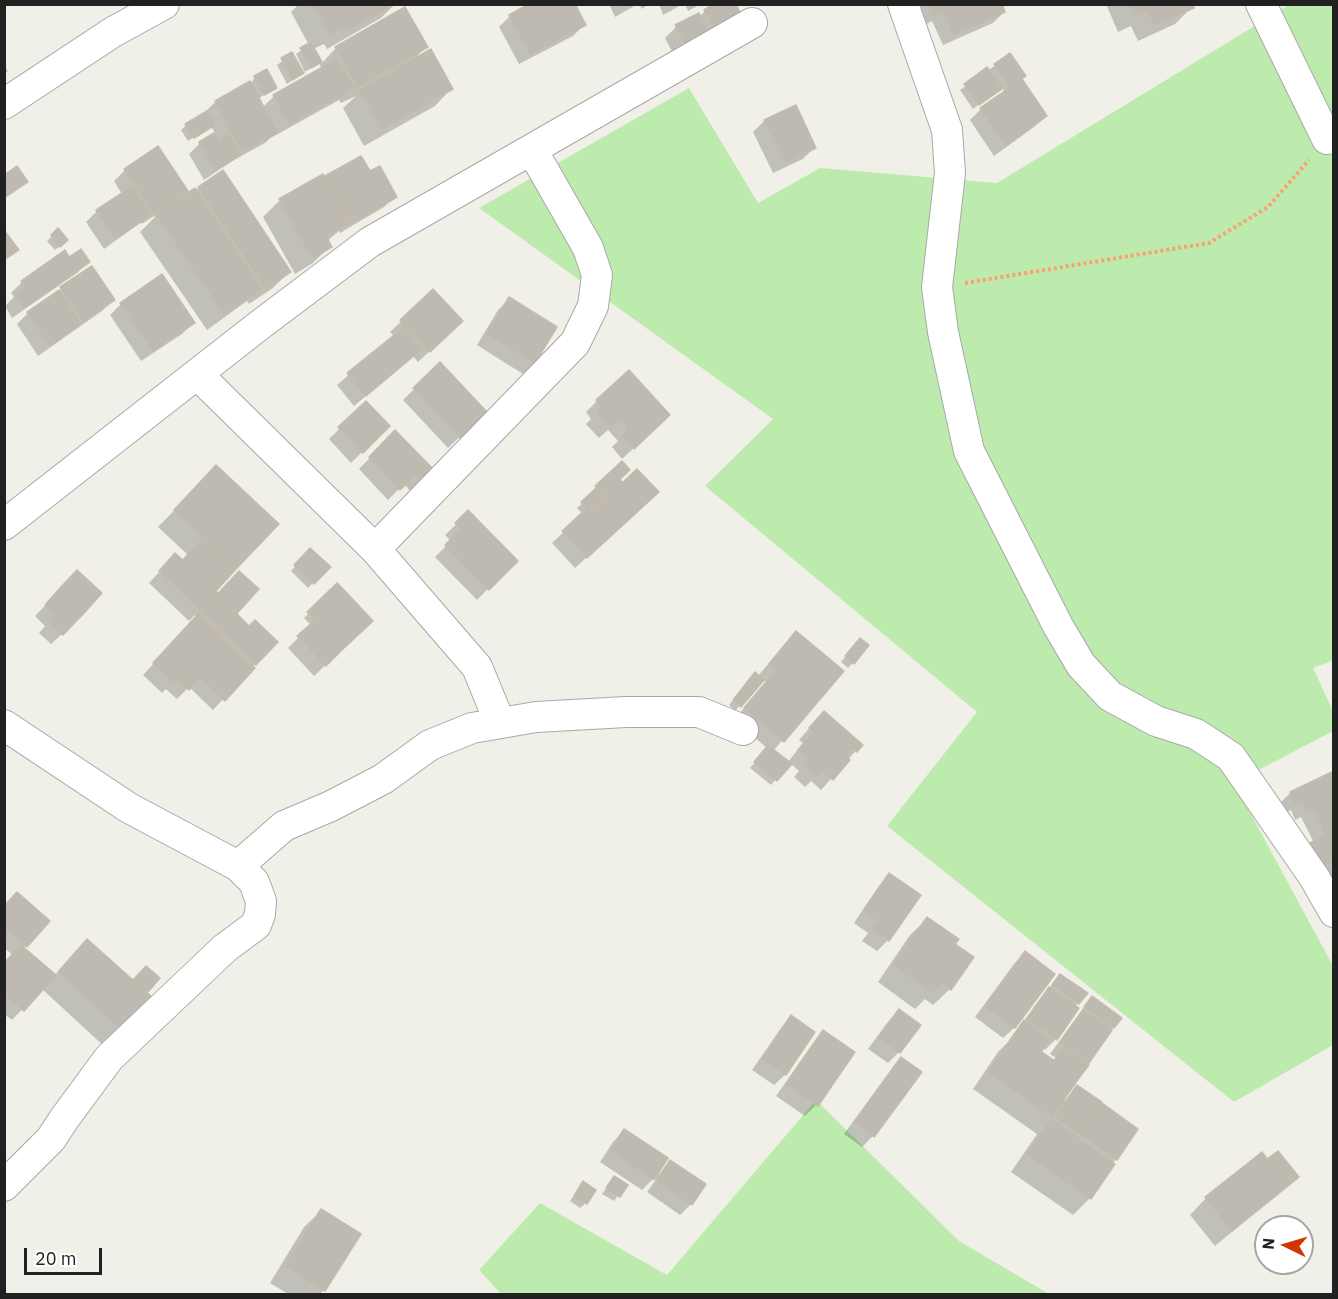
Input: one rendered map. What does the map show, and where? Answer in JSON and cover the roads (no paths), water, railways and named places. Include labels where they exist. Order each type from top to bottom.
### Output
[{"type":"street","points":[[4,104],[113,32],[164,4]]},
{"type":"street","points":[[903,4],[947,130],[950,173],[937,288],[943,332],[969,451],[1058,626],[1081,665],[1110,696],[1156,721],[1196,734],[1231,757],[1314,877],[1334,912]]},
{"type":"street","points":[[1261,4],[1327,139]]},
{"type":"street","points":[[4,525],[370,242],[752,23]]},
{"type":"street","points":[[375,549],[575,343],[593,306],[597,275],[588,248],[532,150]]},
{"type":"street","points":[[197,374],[375,549],[477,667],[500,723]]},
{"type":"street","points":[[238,866],[284,826],[331,806],[383,779],[430,746],[472,728],[536,717],[626,712],[699,712],[743,730]]},
{"type":"street","points":[[4,725],[129,808],[238,866],[254,882],[261,901],[256,925],[225,948],[109,1058],[63,1119],[51,1139],[4,1186]]}]
